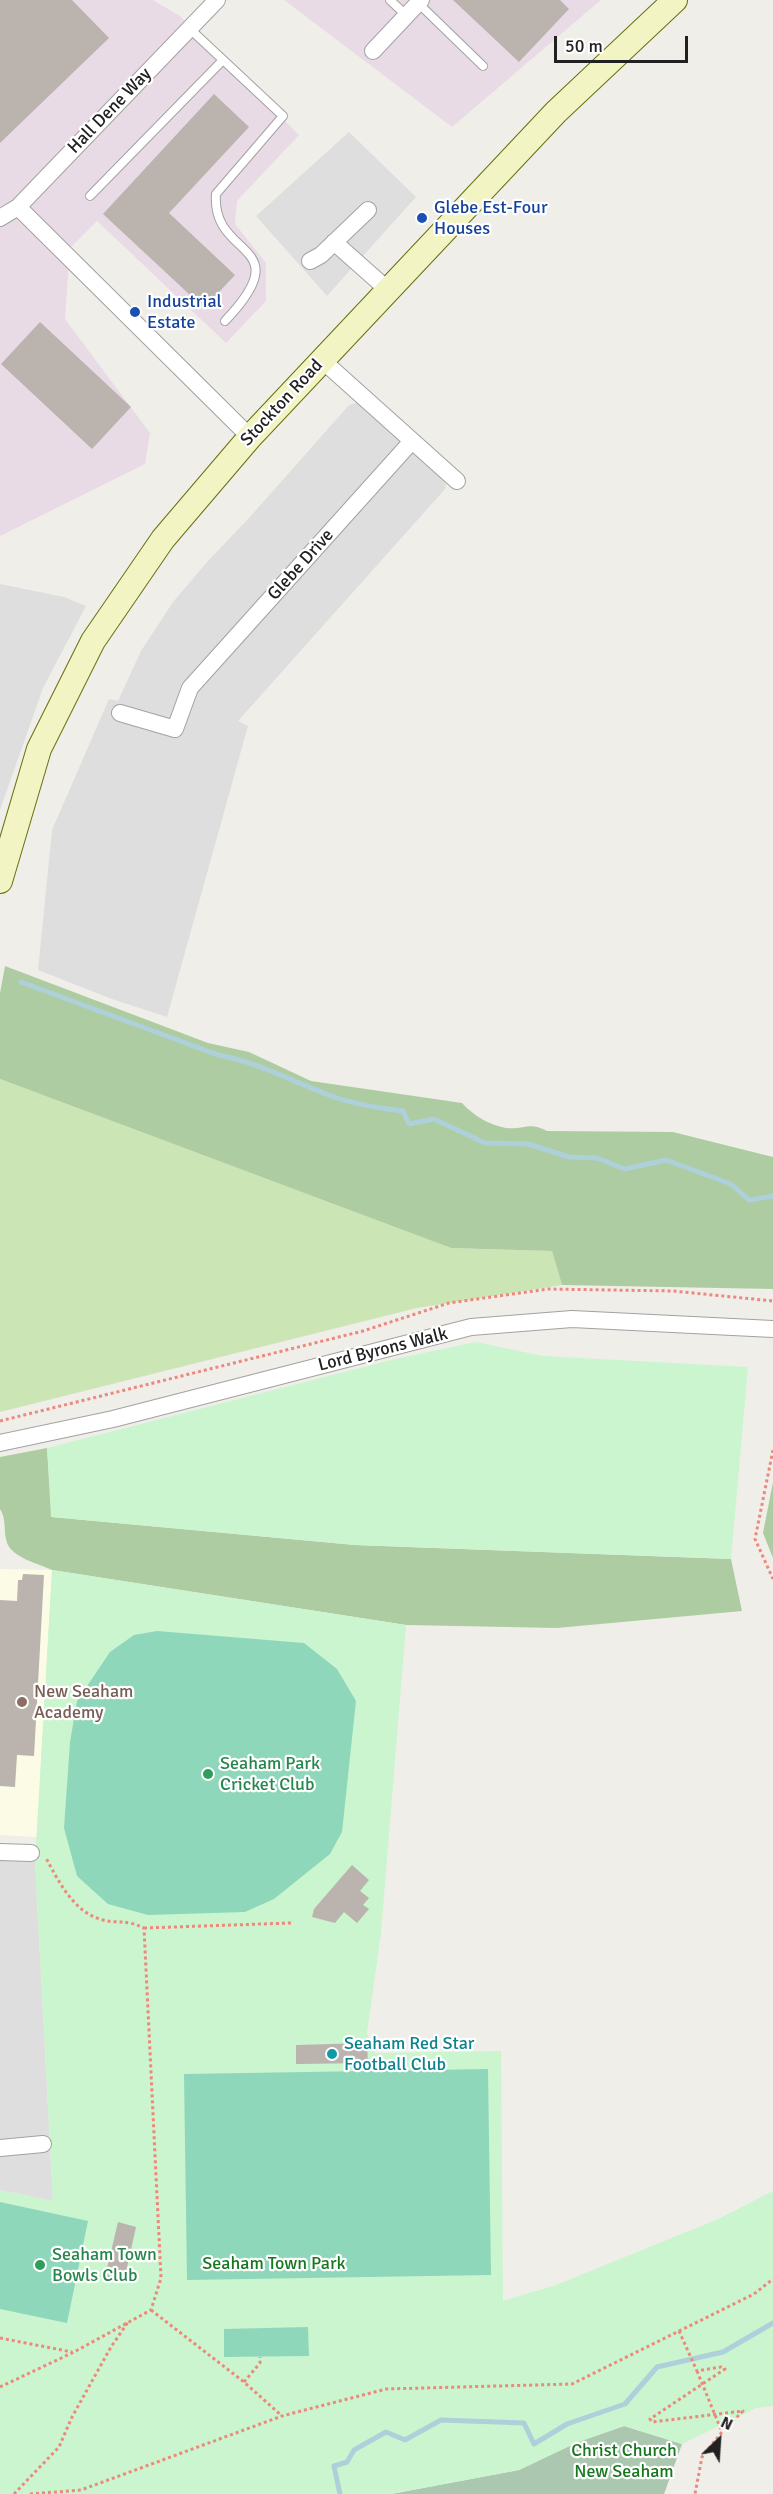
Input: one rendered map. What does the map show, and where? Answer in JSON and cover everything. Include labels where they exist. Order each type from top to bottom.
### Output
[{"type":"main road","name":"Stockton Road","points":[[0,881],[39,749],[93,641],[163,539],[250,437],[556,112],[675,0]]},
{"type":"street","name":"Hall Dene Way","points":[[0,218],[18,207],[217,0]]},
{"type":"street","points":[[374,51],[420,1]]},
{"type":"street","points":[[18,207],[250,437]]},
{"type":"street","points":[[310,261],[321,255],[368,210]]},
{"type":"street","points":[[334,243],[388,290]]},
{"type":"street","points":[[322,360],[457,481]]},
{"type":"street","name":"Glebe Drive","points":[[120,713],[175,729],[190,688],[412,441]]},
{"type":"street","name":"Lord Byrons Walk","points":[[0,1443],[113,1419],[471,1327],[572,1319],[773,1329]]},
{"type":"street","points":[[0,1852],[32,1853]]},
{"type":"street","points":[[0,2148],[43,2144]]},
{"type":"lane","points":[[390,0],[406,15]]},
{"type":"lane","points":[[420,1],[483,66]]},
{"type":"lane","points":[[190,29],[283,116],[216,194],[215,210],[226,230],[255,262],[257,278],[246,299],[225,321]]},
{"type":"lane","points":[[90,196],[223,60]]},
{"type":"path","points":[[773,1450],[755,1539],[773,1579]]},
{"type":"path","points":[[32,1853],[44,1854],[57,1878],[79,1909],[102,1920],[128,1920],[144,1928],[291,1923]]},
{"type":"path","points":[[0,2387],[74,2352],[151,2310],[161,2278],[144,1928]]},
{"type":"path","points":[[30,2494],[81,2490],[282,2416],[386,2389],[572,2384],[754,2294],[773,2279]]},
{"type":"path","points":[[151,2310],[244,2382],[282,2416]]},
{"type":"path","points":[[14,2494],[58,2447],[105,2357],[129,2322]]},
{"type":"path","points":[[679,2331],[722,2432]]},
{"type":"path","points":[[0,2338],[74,2352]]},
{"type":"path","points":[[244,2382],[260,2363],[260,2357]]},
{"type":"path","points":[[695,2494],[702,2457],[743,2411],[652,2422],[650,2419],[725,2369],[721,2367],[697,2371]]},
{"type":"shaded area","points":[[0,0],[153,0],[180,16],[299,135],[237,201],[235,224],[266,263],[266,301],[226,343],[97,221],[70,248],[65,319],[150,433],[145,464],[0,536]]},
{"type":"shaded area","points":[[284,0],[601,0],[452,127]]},
{"type":"shaded area","points":[[349,132],[416,197],[327,296],[256,216]]},
{"type":"shaded area","points":[[359,402],[444,477],[446,488],[238,721],[248,726],[167,1017],[112,999],[38,970],[52,830],[109,699],[118,701],[141,651],[173,602],[349,405]]},
{"type":"shaded area","points":[[0,584],[64,597],[86,606],[43,688],[0,810]]},
{"type":"shaded area","name":"New Seaham Academy","points":[[0,1569],[52,1570],[37,1837],[0,1835]]},
{"type":"shaded area","points":[[0,1861],[35,1861],[53,2201],[0,2190]]},
{"type":"green space","points":[[5,966],[208,1043],[249,1052],[311,1081],[462,1103],[482,1119],[506,1128],[531,1126],[547,1131],[673,1132],[773,1157],[773,1289],[562,1285],[552,1251],[451,1248],[0,1079],[0,993]]},
{"type":"green space","points":[[0,1079],[451,1248],[552,1251],[562,1285],[417,1308],[0,1412]]},
{"type":"green space","points":[[476,1342],[543,1356],[748,1367],[731,1559],[355,1545],[51,1517],[47,1448],[395,1359]]},
{"type":"green space","points":[[47,1448],[52,1517],[355,1545],[731,1559],[742,1611],[557,1628],[406,1625],[52,1570],[20,1557],[10,1548],[0,1509],[0,1457]]},
{"type":"green space","points":[[773,1482],[773,1558],[763,1533]]},
{"type":"green space","name":"Seaham Town Park","points":[[52,1570],[406,1625],[381,1933],[367,2033],[375,2053],[501,2051],[503,2301],[556,2285],[716,2220],[773,2191],[773,2406],[756,2408],[682,2444],[624,2426],[578,2442],[519,2470],[391,2494],[0,2494],[0,2190],[53,2201],[35,1861]]},
{"type":"green space","name":"Seaham Park Cricket Club","points":[[157,1631],[304,1643],[337,1669],[356,1701],[342,1832],[330,1854],[274,1899],[245,1912],[148,1915],[108,1904],[77,1876],[64,1828],[70,1742],[77,1701],[110,1652],[134,1635]]},
{"type":"green space","points":[[488,2069],[491,2275],[187,2280],[184,2074]]},
{"type":"green space","name":"Seaham Town Bowls Club","points":[[0,2202],[88,2221],[67,2323],[0,2309]]},
{"type":"green space","points":[[308,2327],[309,2356],[224,2357],[224,2329]]},
{"type":"green space","name":"Christ Church New Seaham","points":[[624,2426],[682,2444],[664,2494],[391,2494],[519,2470],[578,2442]]},
{"type":"building","points":[[0,0],[72,0],[109,38],[0,143]]},
{"type":"building","points":[[453,0],[560,0],[569,9],[519,62]]},
{"type":"building","points":[[214,94],[249,127],[169,213],[235,275],[204,308],[103,214]]},
{"type":"building","points":[[40,322],[131,407],[92,449],[1,364]]},
{"type":"building","points":[[23,1574],[44,1575],[34,1756],[17,1755],[15,1787],[0,1786],[0,1600],[17,1601],[18,1580],[22,1580]]},
{"type":"building","points":[[352,1865],[369,1880],[360,1891],[369,1898],[363,1905],[369,1909],[357,1923],[344,1912],[335,1923],[312,1917],[314,1909]]},
{"type":"building","name":"Seaham Red Star Football Club","points":[[367,2043],[368,2063],[296,2064],[296,2045]]},
{"type":"building","name":"Seaham Town Bowls Club","points":[[118,2222],[136,2227],[124,2281],[105,2277]]},
{"type":"waterway","points":[[21,982],[218,1055],[260,1067],[335,1097],[364,1105],[403,1111],[409,1124],[434,1119],[485,1143],[528,1144],[569,1157],[597,1158],[625,1169],[666,1160],[731,1184],[749,1200],[773,1196]]},
{"type":"waterway","points":[[340,2494],[334,2466],[347,2462],[354,2450],[386,2432],[405,2440],[441,2420],[524,2423],[534,2444],[567,2424],[625,2404],[657,2367],[723,2352],[773,2323]]},
{"type":"place","name":"Glebe Est-Four Houses","points":[[422,218]]},
{"type":"place","name":"Industrial Estate","points":[[135,312]]},
{"type":"place","name":"New Seaham Academy","points":[[22,1702]]},
{"type":"place","name":"Seaham Park Cricket Club","points":[[208,1774]]},
{"type":"place","name":"Seaham Red Star Football Club","points":[[332,2054]]},
{"type":"place","name":"Seaham Town Bowls Club","points":[[40,2265]]}]
